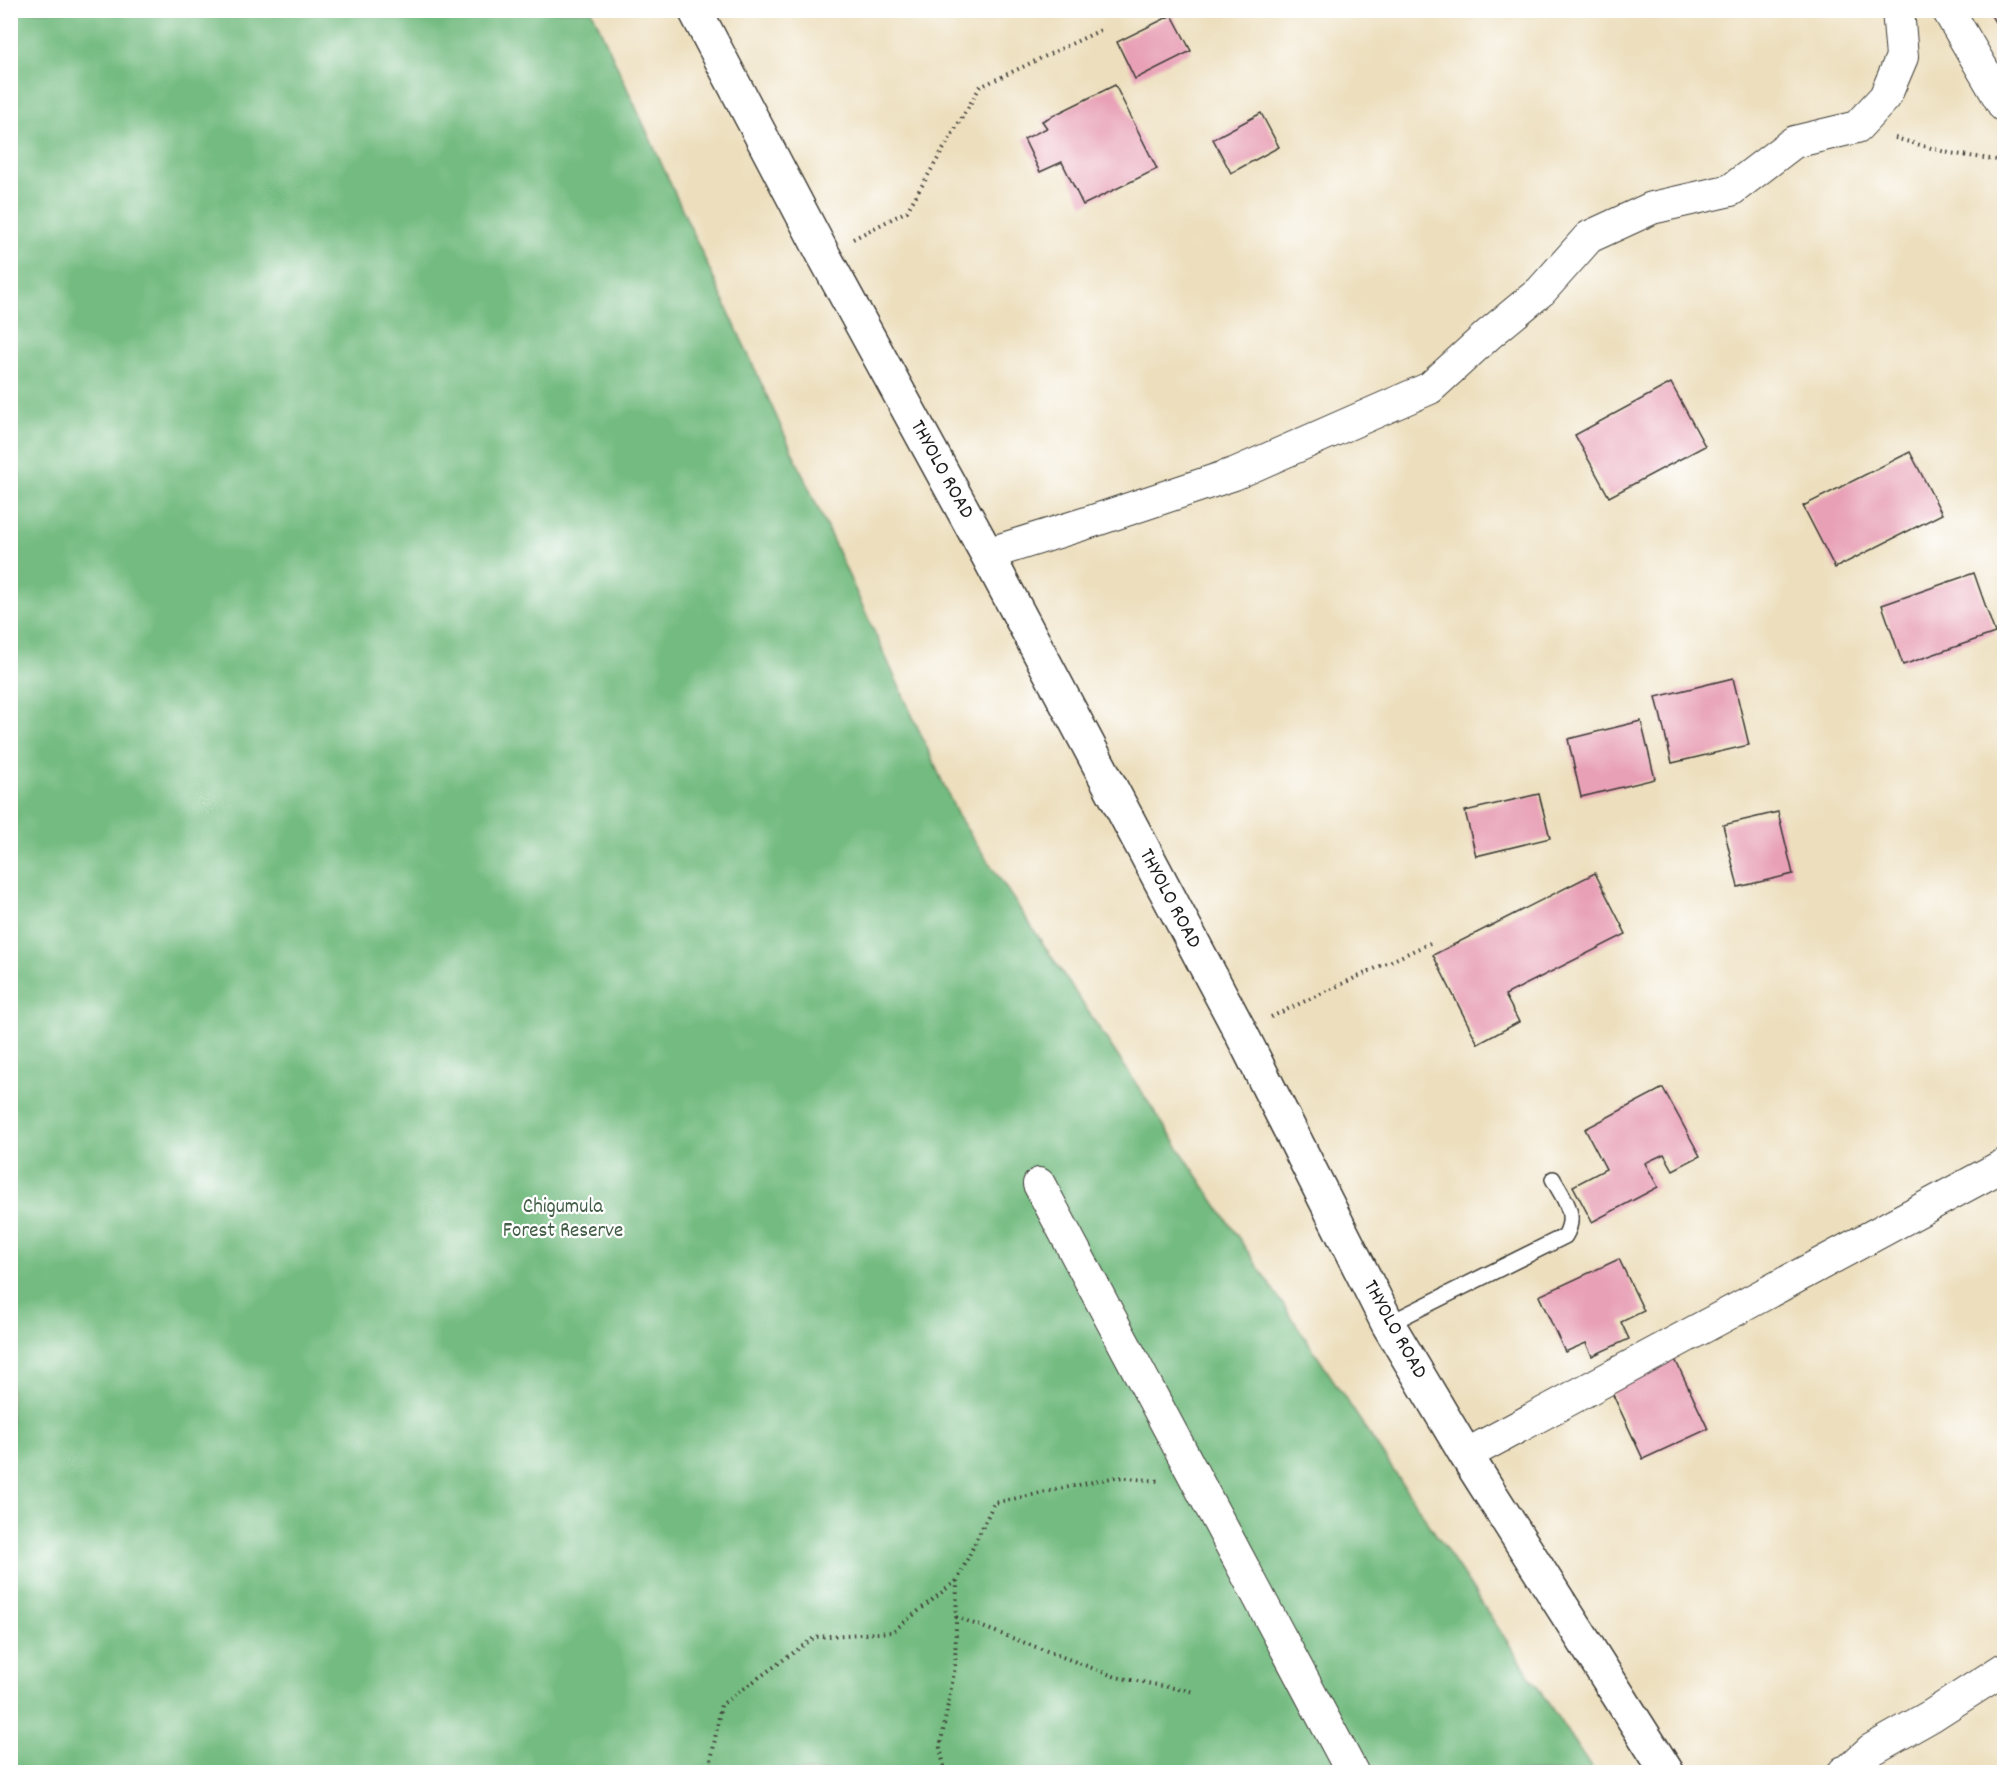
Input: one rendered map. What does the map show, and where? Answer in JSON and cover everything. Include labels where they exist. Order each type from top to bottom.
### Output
[{"type":"highway","name":"THYOLO ROAD","points":[[695,10],[823,254],[987,554],[1240,1031],[1388,1324],[1466,1455],[1667,1773]]},
{"type":"street","points":[[987,554],[1234,474],[1430,388],[1540,291],[1589,237],[1652,208],[1731,190],[1794,142],[1857,127],[1885,98],[1902,57],[1898,10]]},
{"type":"street","points":[[1948,10],[2004,106]]},
{"type":"street","points":[[1466,1455],[2004,1165]]},
{"type":"street","points":[[1039,1185],[1352,1773]]},
{"type":"street","points":[[1844,1773],[1848,1772],[1871,1750],[1931,1716],[2004,1669]]},
{"type":"lane","points":[[1388,1324],[1565,1236],[1571,1225],[1570,1212],[1553,1179]]},
{"type":"path","points":[[823,254],[907,211],[980,87],[1103,29]]},
{"type":"path","points":[[1857,127],[1949,153],[2004,161]]},
{"type":"path","points":[[1240,1031],[1430,943]]},
{"type":"path","points":[[945,1773],[940,1747],[955,1667],[957,1581],[994,1503],[1116,1477],[1199,1485]]},
{"type":"path","points":[[709,1773],[721,1705],[815,1636],[892,1632],[957,1581]]},
{"type":"path","points":[[956,1617],[1116,1677],[1194,1692]]},
{"type":"green space","name":"Chigumula Forest Reserve","points":[[11,11],[592,11],[958,816],[1594,1772],[11,1772]]},
{"type":"building","points":[[1988,10],[2004,10],[2004,38]]},
{"type":"building","points":[[1172,15],[1191,51],[1135,79],[1117,42]]},
{"type":"building","points":[[1115,85],[1157,169],[1083,205],[1062,162],[1040,172],[1024,139],[1047,128],[1042,121]]},
{"type":"building","points":[[1261,113],[1279,147],[1231,173],[1213,139]]},
{"type":"building","points":[[1671,383],[1705,446],[1609,497],[1575,435]]},
{"type":"building","points":[[1910,452],[1942,514],[1835,568],[1803,506]]},
{"type":"building","points":[[1974,573],[1995,633],[1903,665],[1882,605]]},
{"type":"building","points":[[1733,678],[1749,745],[1672,763],[1656,697]]},
{"type":"building","points":[[1641,721],[1655,779],[1581,797],[1568,739]]},
{"type":"building","points":[[1539,794],[1550,838],[1476,856],[1465,811]]},
{"type":"building","points":[[1778,812],[1793,874],[1738,887],[1723,825]]},
{"type":"building","points":[[1595,873],[1626,934],[1505,995],[1519,1022],[1478,1044],[1433,955]]},
{"type":"building","points":[[1663,1088],[1700,1156],[1673,1170],[1664,1154],[1645,1163],[1658,1187],[1592,1222],[1573,1186],[1606,1169],[1585,1129]]},
{"type":"building","points":[[1619,1259],[1644,1311],[1621,1322],[1629,1339],[1592,1356],[1586,1343],[1565,1352],[1539,1296]]},
{"type":"building","points":[[1673,1355],[1708,1429],[1643,1459],[1608,1384]]}]
